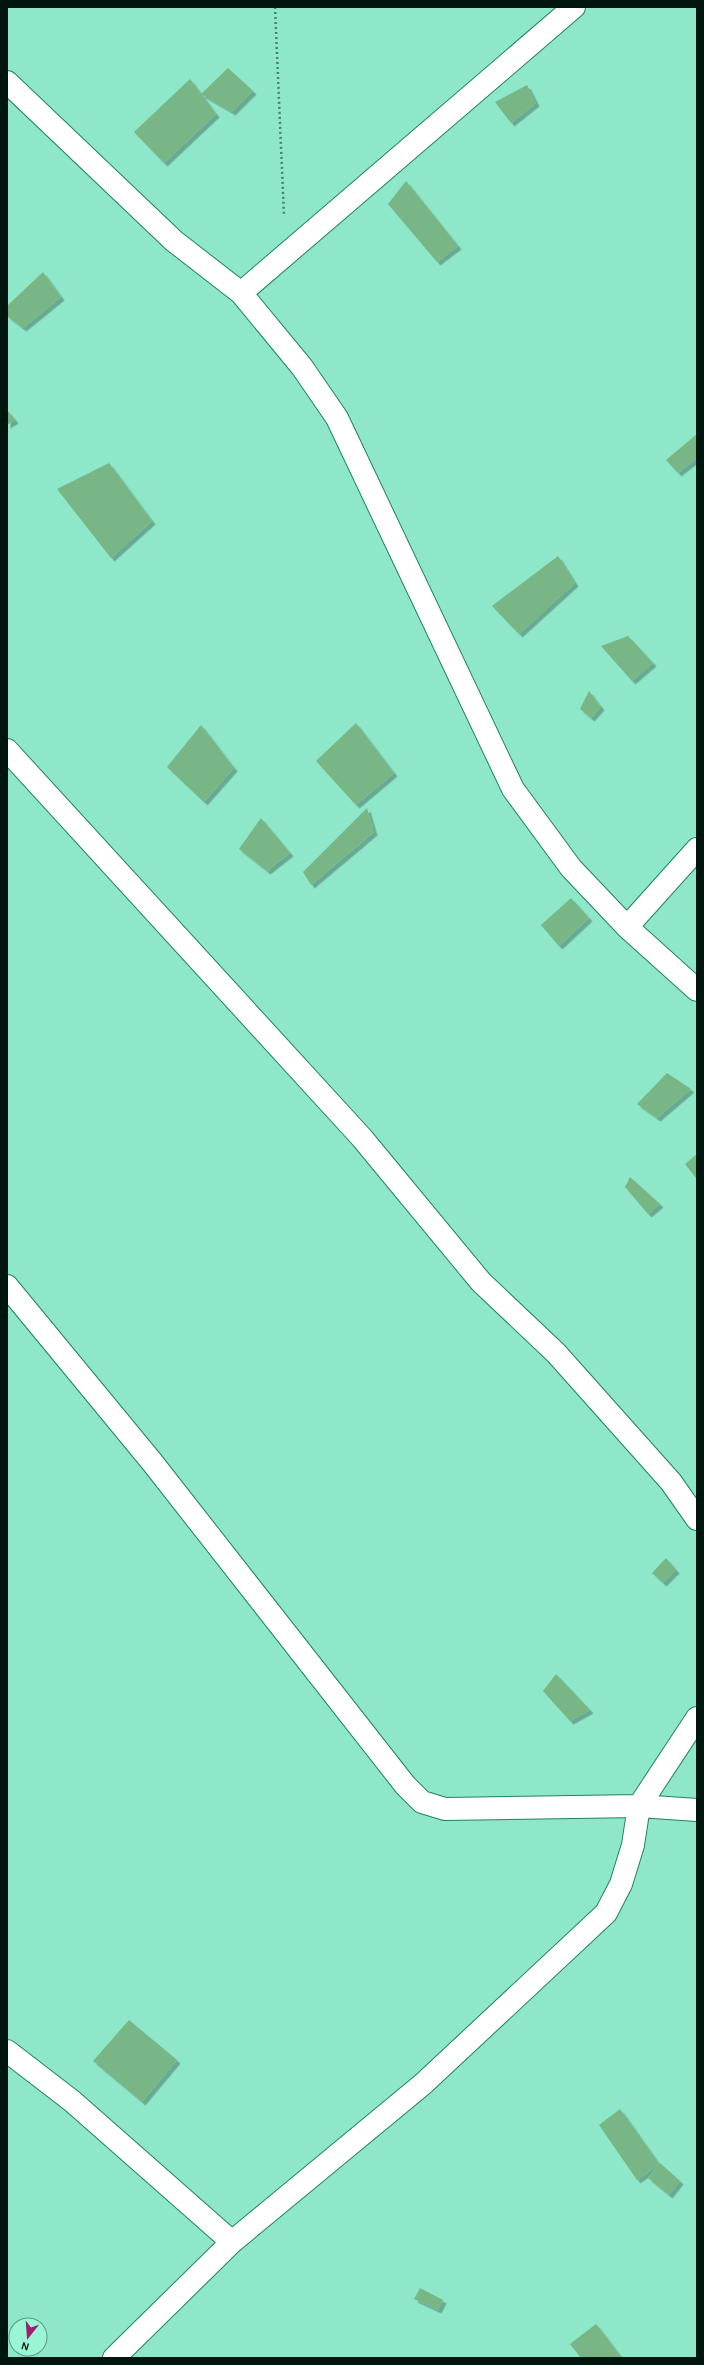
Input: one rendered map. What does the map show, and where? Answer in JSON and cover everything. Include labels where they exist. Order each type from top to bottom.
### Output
[{"type":"street","points":[[241,293],[574,7]]},
{"type":"street","points":[[7,82],[174,241],[241,293],[302,367],[337,418],[513,789],[571,868],[627,927],[697,990]]},
{"type":"street","points":[[7,750],[362,1138],[481,1282],[556,1353],[666,1476],[697,1519]]},
{"type":"street","points":[[627,927],[697,849]]},
{"type":"street","points":[[7,1286],[152,1462],[405,1785],[422,1802],[445,1809],[640,1806],[697,1810]]},
{"type":"street","points":[[114,2358],[232,2242],[423,2084],[606,1913],[622,1884],[633,1845],[640,1806],[697,1718]]},
{"type":"street","points":[[7,2051],[72,2101],[232,2242]]},
{"type":"path","points":[[275,7],[286,253]]},
{"type":"building","points":[[228,68],[253,91],[232,112],[201,94]]},
{"type":"building","points":[[190,79],[216,114],[164,163],[134,132]]},
{"type":"building","points":[[527,85],[536,103],[511,123],[495,102]]},
{"type":"building","points":[[406,181],[458,246],[437,262],[388,204]]},
{"type":"building","points":[[43,272],[61,297],[23,328],[7,316],[7,306]]},
{"type":"building","points":[[7,410],[15,420],[7,425]]},
{"type":"building","points":[[697,434],[697,458],[678,473],[666,460]]},
{"type":"building","points":[[109,463],[152,521],[111,558],[57,489]]},
{"type":"building","points":[[558,556],[575,583],[519,634],[492,606]]},
{"type":"building","points":[[628,636],[653,663],[632,681],[601,646]]},
{"type":"building","points":[[589,691],[601,707],[591,718],[580,709]]},
{"type":"building","points":[[356,723],[394,773],[356,805],[316,761]]},
{"type":"building","points":[[201,725],[234,768],[204,802],[167,767]]},
{"type":"building","points":[[367,808],[374,832],[311,885],[303,872]]},
{"type":"building","points":[[261,818],[290,853],[267,871],[239,849]]},
{"type":"building","points":[[571,898],[589,918],[559,946],[541,925]]},
{"type":"building","points":[[667,1073],[691,1089],[657,1118],[637,1104]]},
{"type":"building","points":[[697,1154],[697,1177],[696,1178],[685,1164]]},
{"type":"building","points":[[630,1177],[660,1204],[648,1214],[625,1187]]},
{"type":"building","points":[[666,1558],[676,1570],[663,1583],[652,1573]]},
{"type":"building","points":[[556,1674],[590,1710],[570,1721],[543,1691]]},
{"type":"building","points":[[129,2020],[177,2060],[142,2102],[93,2061]]},
{"type":"building","points":[[620,2109],[659,2164],[637,2180],[599,2125]]},
{"type":"building","points":[[660,2163],[680,2181],[669,2195],[648,2178]]},
{"type":"building","points":[[420,2288],[443,2300],[438,2310],[414,2299]]},
{"type":"building","points":[[596,2324],[622,2358],[581,2358],[570,2344]]}]
